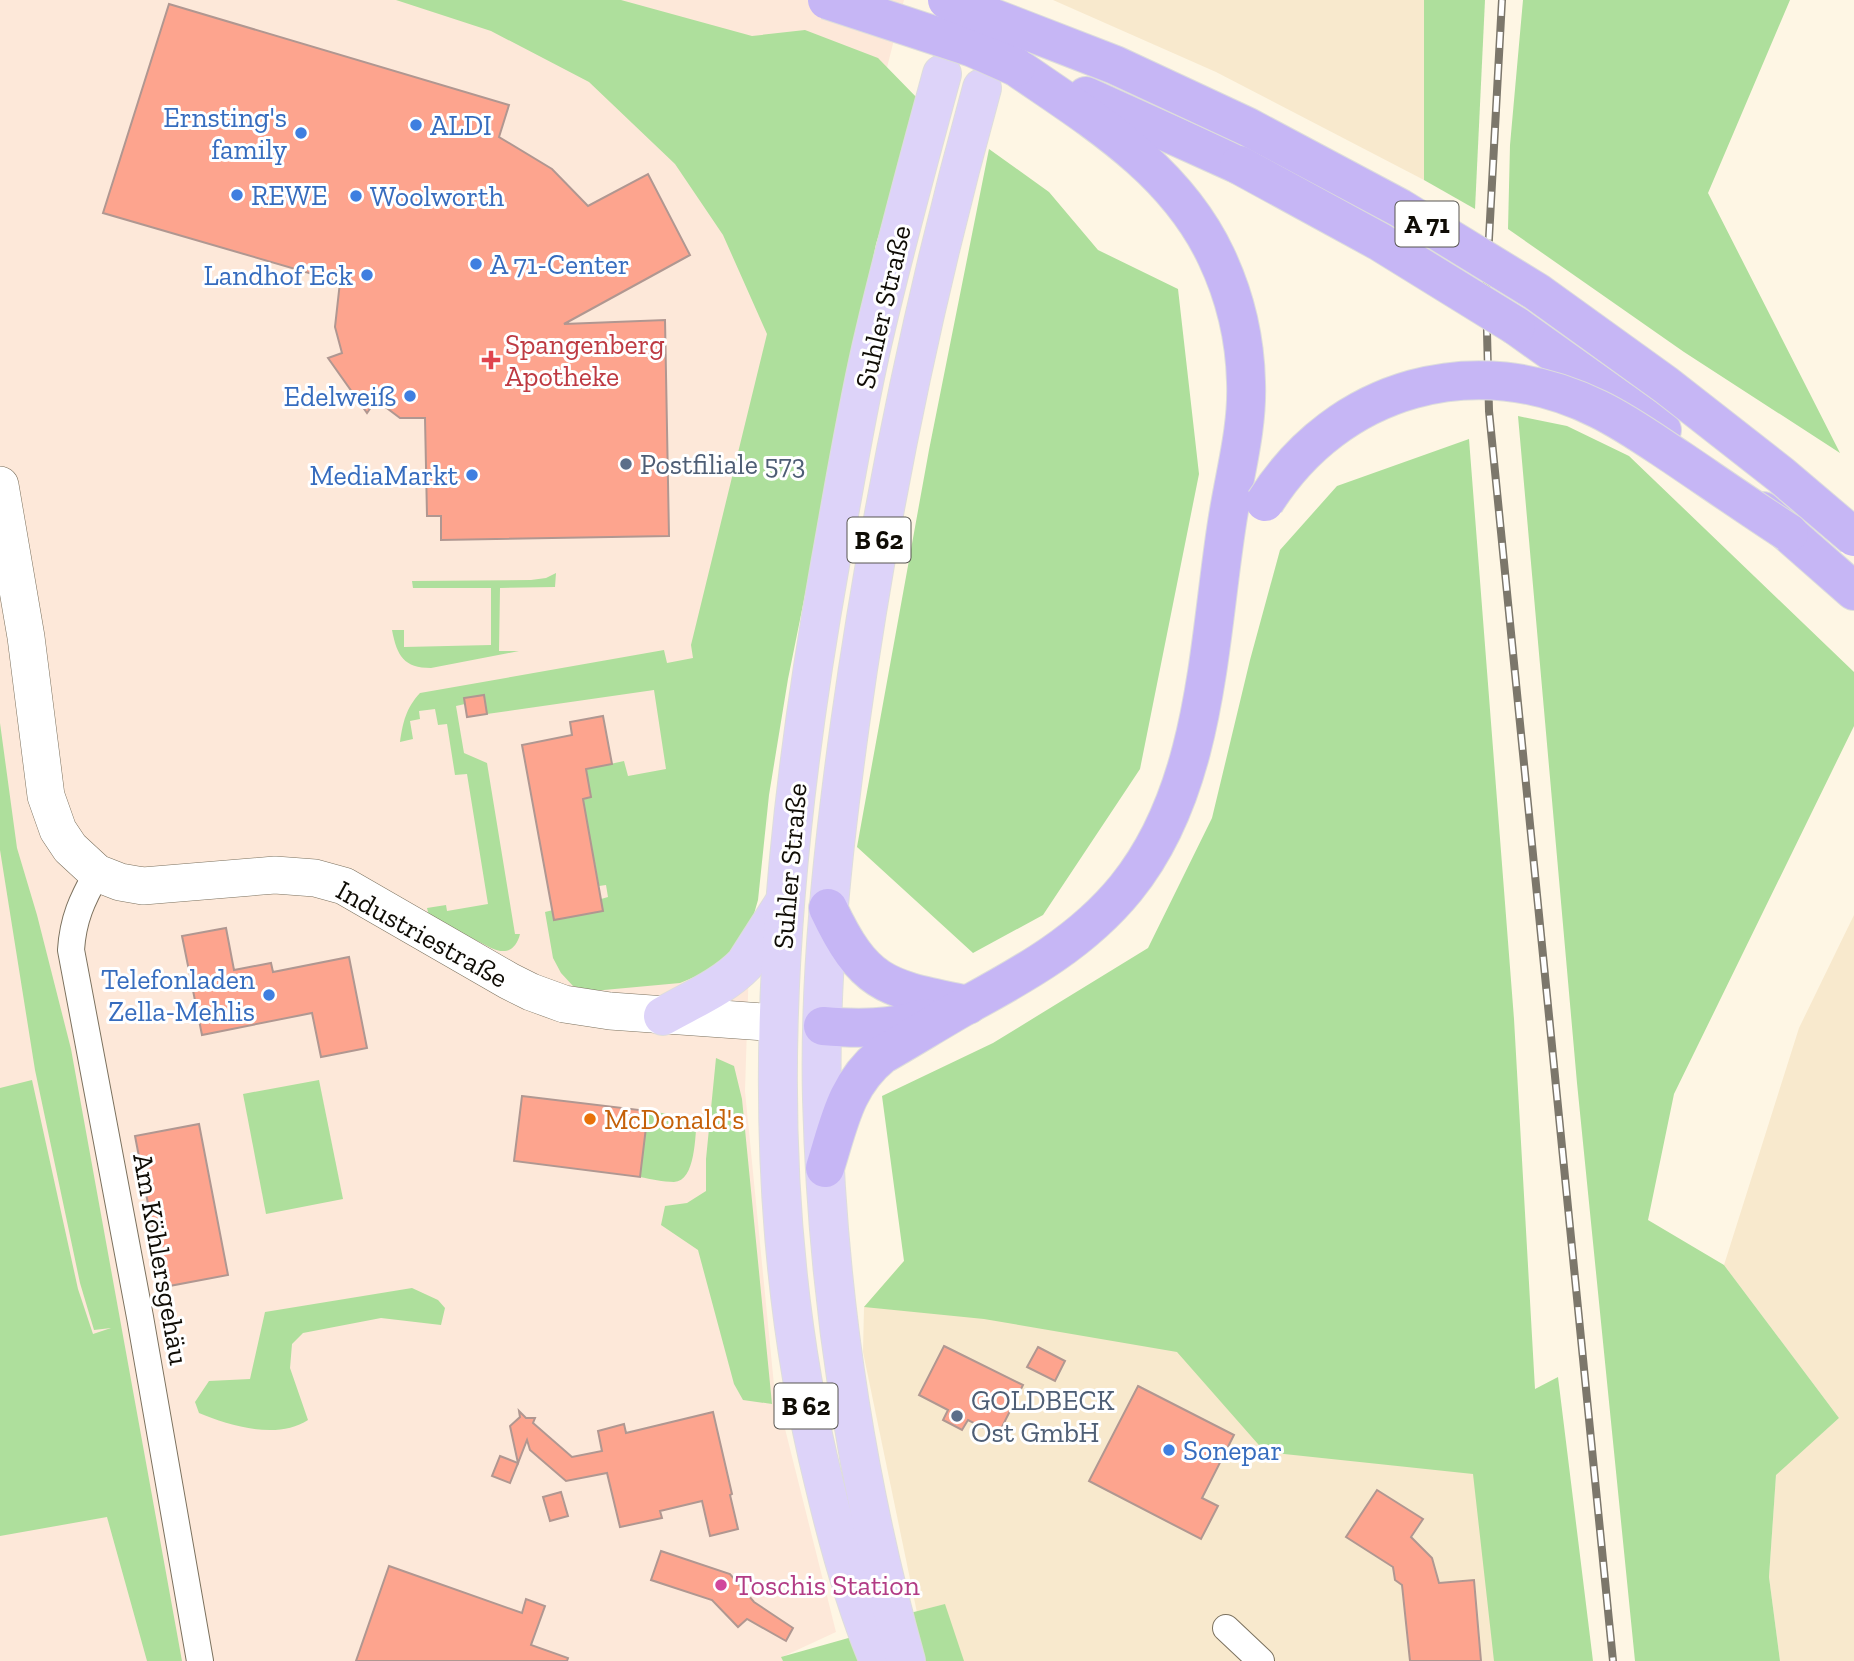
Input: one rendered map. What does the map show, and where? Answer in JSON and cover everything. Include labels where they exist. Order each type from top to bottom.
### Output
[{"type":"highway","name":"A 71","points":[[827,0],[972,48],[1128,114],[1239,165],[1380,242],[1516,326],[1642,414],[1789,533],[1854,591]]},
{"type":"highway","name":"A 71","points":[[947,0],[1115,65],[1248,127],[1400,208],[1537,292],[1666,385],[1781,475],[1854,537]]},
{"type":"highway","points":[[825,1168],[848,1094],[868,1067],[882,1055],[1017,979],[1084,931],[1106,911],[1141,868],[1157,842],[1181,785],[1209,662],[1250,533],[1244,354],[1236,309],[1216,255],[1179,196],[1147,162],[1105,128],[1016,67]]},
{"type":"highway","points":[[1249,495],[1278,482],[1313,442],[1368,405],[1431,384],[1502,380],[1558,392],[1598,409],[1635,430],[1789,533]]},
{"type":"highway","points":[[828,908],[842,939],[867,970],[890,985],[912,993],[968,1005]]},
{"type":"highway","points":[[822,1026],[864,1029],[891,1027],[968,1005]]},
{"type":"main road","name":"Suhler Straße","points":[[879,1661],[833,1520],[799,1368],[787,1274],[778,1142],[778,1023],[785,901],[801,746],[818,632],[870,354],[900,227],[942,74]]},
{"type":"main road","name":"Suhler Straße","points":[[906,1661],[876,1536],[846,1374],[830,1259],[822,1096],[822,1026],[828,908],[860,656],[887,496],[957,177],[982,88]]},
{"type":"main road","points":[[663,1016],[738,972],[785,901]]},
{"type":"main road","points":[[778,1023],[822,1026]]},
{"type":"street","name":"Industriestraße","points":[[0,485],[26,637],[46,796],[58,830],[70,848],[97,873],[120,882],[143,886],[275,875],[314,878],[354,891],[531,992],[564,1004],[663,1016],[778,1023]]},
{"type":"street","name":"Am Köhlersgehäu","points":[[97,873],[73,924],[71,950],[141,1317],[201,1661]]},
{"type":"street","points":[[1226,1628],[1261,1661]]},
{"type":"shaded area","points":[[0,0],[904,0],[781,489],[758,681],[745,1091],[774,1385],[836,1632],[782,1657],[783,1661],[0,1661]]},
{"type":"shaded area","points":[[1053,0],[1424,0],[1424,180],[1216,72]]},
{"type":"shaded area","points":[[1854,915],[1854,1661],[1780,1661],[1769,1577],[1776,1474],[1839,1418],[1724,1265],[1799,1028]]},
{"type":"shaded area","points":[[904,1261],[1535,1390],[1542,1661],[927,1661],[863,1352],[864,1307]]},
{"type":"green space","points":[[396,0],[621,0],[752,36],[805,30],[878,58],[920,101],[876,244],[788,679],[769,795],[758,900],[747,938],[728,963],[680,983],[593,991],[573,986],[561,973],[553,958],[545,912],[553,910],[555,920],[603,911],[601,899],[608,897],[606,885],[599,886],[578,771],[624,761],[628,776],[666,769],[654,690],[487,714],[483,695],[465,698],[465,704],[456,706],[464,753],[487,763],[515,934],[520,934],[516,944],[506,951],[491,948],[429,916],[427,908],[446,905],[447,911],[488,904],[467,774],[455,775],[447,724],[438,725],[435,709],[419,711],[420,719],[410,721],[413,739],[400,742],[406,716],[420,693],[664,650],[667,663],[693,658],[691,645],[767,334],[723,235],[675,164],[589,82],[491,31]]},
{"type":"green space","points":[[1424,0],[1485,0],[1475,209],[1424,180]]},
{"type":"green space","points":[[1523,0],[1790,0],[1708,193],[1840,453],[1684,352],[1508,229],[1510,145]]},
{"type":"green space","points":[[989,149],[1049,192],[1098,250],[1178,289],[1199,474],[1140,769],[1043,915],[973,953],[857,847],[929,450]]},
{"type":"green space","points":[[1518,416],[1567,426],[1629,456],[1854,672],[1854,726],[1674,1094],[1648,1220],[1724,1265],[1839,1418],[1776,1475],[1769,1577],[1780,1661],[1635,1661],[1577,1083]]},
{"type":"green space","points":[[1469,439],[1514,1019],[1535,1389],[1558,1377],[1593,1661],[1494,1661],[1473,1474],[1265,1452],[1177,1352],[984,1319],[864,1307],[904,1261],[882,1096],[993,1043],[1148,948],[1212,818],[1280,550],[1337,486]]},
{"type":"green space","points":[[556,573],[555,587],[500,588],[499,651],[519,651],[431,668],[408,663],[396,647],[392,630],[404,630],[404,647],[491,645],[491,588],[413,588],[412,581],[531,580],[546,578]]},
{"type":"green space","points":[[0,723],[17,848],[71,1049],[182,1661],[147,1661],[107,1517],[0,1536],[0,1088],[32,1080],[78,1289],[93,1334],[111,1328],[94,1330],[80,1283],[35,1070],[0,850]]},
{"type":"green space","points":[[716,1058],[734,1066],[742,1099],[772,1404],[743,1400],[734,1384],[698,1250],[661,1225],[665,1206],[687,1203],[706,1191],[706,1159]]},
{"type":"green space","points":[[319,1080],[343,1199],[266,1214],[243,1094]]},
{"type":"green space","points":[[648,1111],[697,1118],[693,1156],[687,1174],[681,1180],[670,1182],[640,1177]]},
{"type":"green space","points":[[412,1288],[438,1300],[445,1308],[441,1325],[381,1318],[303,1333],[292,1344],[290,1368],[308,1420],[296,1426],[269,1430],[239,1426],[199,1413],[195,1402],[209,1381],[250,1379],[265,1312]]},
{"type":"green space","points":[[945,1604],[964,1661],[923,1661],[910,1613]]},
{"type":"green space","points":[[852,1637],[861,1661],[783,1661],[781,1657]]},
{"type":"building","name":"A 71-Center","points":[[169,4],[509,105],[499,137],[552,169],[588,206],[648,174],[690,255],[564,324],[665,320],[669,536],[441,540],[441,516],[427,516],[425,418],[400,418],[376,400],[367,413],[328,358],[342,353],[335,327],[340,282],[103,213]]},
{"type":"building","points":[[484,695],[487,714],[467,717],[464,698]]},
{"type":"building","points":[[603,716],[612,764],[586,769],[591,797],[583,799],[603,911],[554,920],[522,745],[572,735],[570,722]]},
{"type":"building","points":[[226,928],[234,970],[271,963],[273,972],[349,957],[367,1048],[321,1057],[312,1013],[202,1035],[182,936]]},
{"type":"building","points":[[522,1096],[648,1111],[640,1177],[514,1161]]},
{"type":"building","points":[[199,1124],[228,1275],[164,1287],[135,1136]]},
{"type":"building","points":[[944,1346],[1023,1385],[998,1435],[968,1420],[962,1430],[943,1420],[948,1410],[919,1395]]},
{"type":"building","points":[[1038,1347],[1065,1361],[1055,1381],[1027,1367]]},
{"type":"building","points":[[1138,1386],[1234,1435],[1202,1498],[1218,1506],[1201,1539],[1089,1481]]},
{"type":"building","points":[[519,1411],[526,1418],[535,1418],[533,1423],[572,1457],[602,1451],[598,1431],[624,1424],[626,1433],[713,1412],[738,1529],[710,1536],[702,1501],[660,1511],[662,1518],[620,1527],[607,1473],[566,1481],[530,1450],[527,1440],[518,1463],[510,1426],[520,1417]]},
{"type":"building","points":[[500,1456],[518,1463],[510,1483],[492,1476]]},
{"type":"building","points":[[1377,1490],[1423,1519],[1411,1537],[1432,1558],[1439,1583],[1474,1580],[1481,1661],[1410,1661],[1402,1585],[1395,1580],[1393,1567],[1346,1537]]},
{"type":"building","points":[[561,1492],[568,1516],[550,1521],[543,1497]]},
{"type":"building","points":[[661,1551],[730,1574],[754,1602],[793,1628],[786,1641],[747,1619],[738,1627],[712,1600],[651,1580]]},
{"type":"building","points":[[389,1566],[522,1613],[526,1599],[545,1606],[531,1645],[568,1658],[567,1661],[356,1661]]},
{"type":"railway","points":[[1502,0],[1486,293],[1489,411],[1613,1661]]},
{"type":"place","name":"ALDI","points":[[416,125]]},
{"type":"place","name":"Ernsting's family","points":[[301,133]]},
{"type":"place","name":"REWE","points":[[237,195]]},
{"type":"place","name":"Woolworth","points":[[356,196]]},
{"type":"place","name":"A 71-Center","points":[[476,264]]},
{"type":"place","name":"Landhof Eck","points":[[367,275]]},
{"type":"place","name":"Spangenberg Apotheke","points":[[491,360]]},
{"type":"place","name":"Edelweiß","points":[[410,396]]},
{"type":"place","name":"Postfiliale 573","points":[[626,464]]},
{"type":"place","name":"MediaMarkt","points":[[472,475]]},
{"type":"place","name":"Telefonladen Zella-Mehlis","points":[[269,995]]},
{"type":"place","name":"McDonald's","points":[[590,1119]]},
{"type":"place","name":"GOLDBECK Ost GmbH","points":[[957,1416]]},
{"type":"place","name":"Sonepar","points":[[1169,1450]]},
{"type":"place","name":"Toschis Station","points":[[721,1585]]}]
